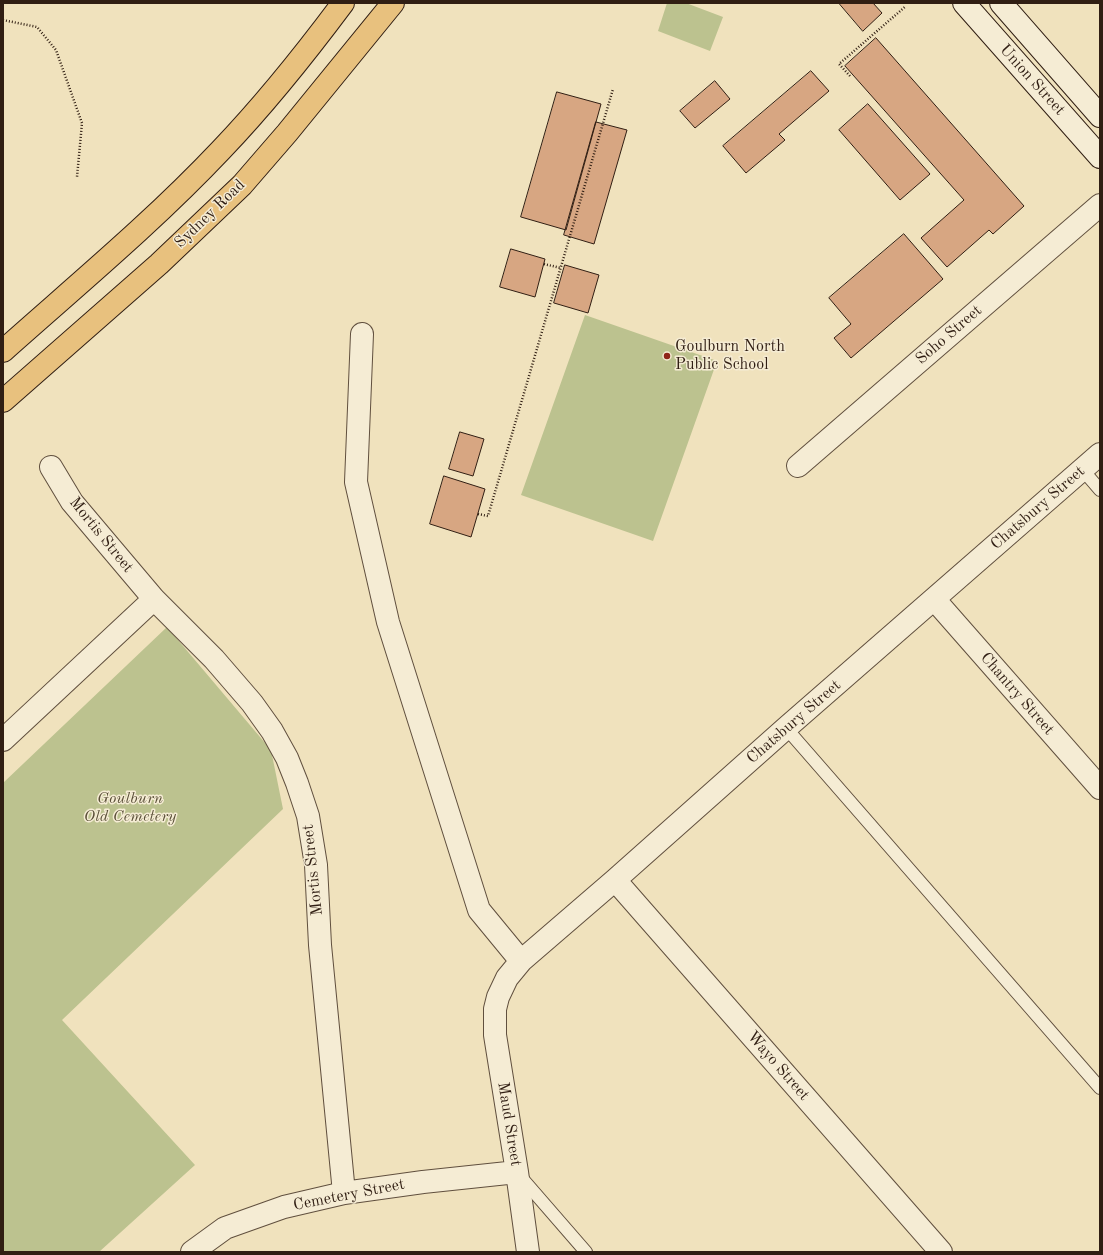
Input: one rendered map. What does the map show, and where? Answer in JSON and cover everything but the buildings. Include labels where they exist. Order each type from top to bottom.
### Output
[{"type":"main road","points":[[3,351],[144,226],[221,150],[252,118],[343,3]]},
{"type":"main road","name":"Sydney Road","points":[[3,401],[159,264],[242,185],[287,134],[393,3]]},
{"type":"street","name":"Union Street","points":[[964,3],[1100,157]]},
{"type":"street","name":"Union Street","points":[[1001,3],[1100,116]]},
{"type":"street","name":"Soho Street","points":[[798,466],[1100,205]]},
{"type":"street","points":[[362,334],[356,482],[388,622],[478,910],[521,961]]},
{"type":"street","name":"Chatsbury Street","points":[[498,997],[507,978],[521,961],[1100,454]]},
{"type":"street","name":"Mortis Street","points":[[51,467],[72,502],[154,599],[214,658],[252,703],[272,731],[283,751],[297,783],[308,816],[316,865],[320,945],[344,1192]]},
{"type":"street","points":[[3,740],[154,599]]},
{"type":"street","name":"Chantry Street","points":[[934,599],[1100,788]]},
{"type":"street","name":"Wayo Street","points":[[615,880],[941,1252]]},
{"type":"street","name":"Maud Street","points":[[498,997],[495,1009],[495,1035],[528,1252]]},
{"type":"street","name":"Cemetery Street","points":[[192,1252],[226,1228],[284,1207],[344,1192],[517,1172]]},
{"type":"lane","points":[[1082,469],[1100,490]]},
{"type":"lane","points":[[786,728],[1100,1088]]},
{"type":"lane","points":[[517,1172],[586,1252]]},
{"type":"path","points":[[850,76],[839,64],[906,6]]},
{"type":"path","points":[[3,20],[37,27],[56,50],[82,123],[77,177]]},
{"type":"path","points":[[478,514],[488,516],[554,295],[613,89]]},
{"type":"path","points":[[544,264],[561,268]]},
{"type":"green space","points":[[667,3],[686,3],[723,17],[710,51],[658,31]]},
{"type":"green space","points":[[585,315],[717,361],[653,541],[521,495]]},
{"type":"green space","name":"Goulburn Old Cemetery","points":[[167,627],[271,750],[283,809],[62,1020],[195,1165],[99,1252],[3,1252],[3,783]]},
{"type":"place","name":"Goulburn North Public School","points":[[667,356]]}]
